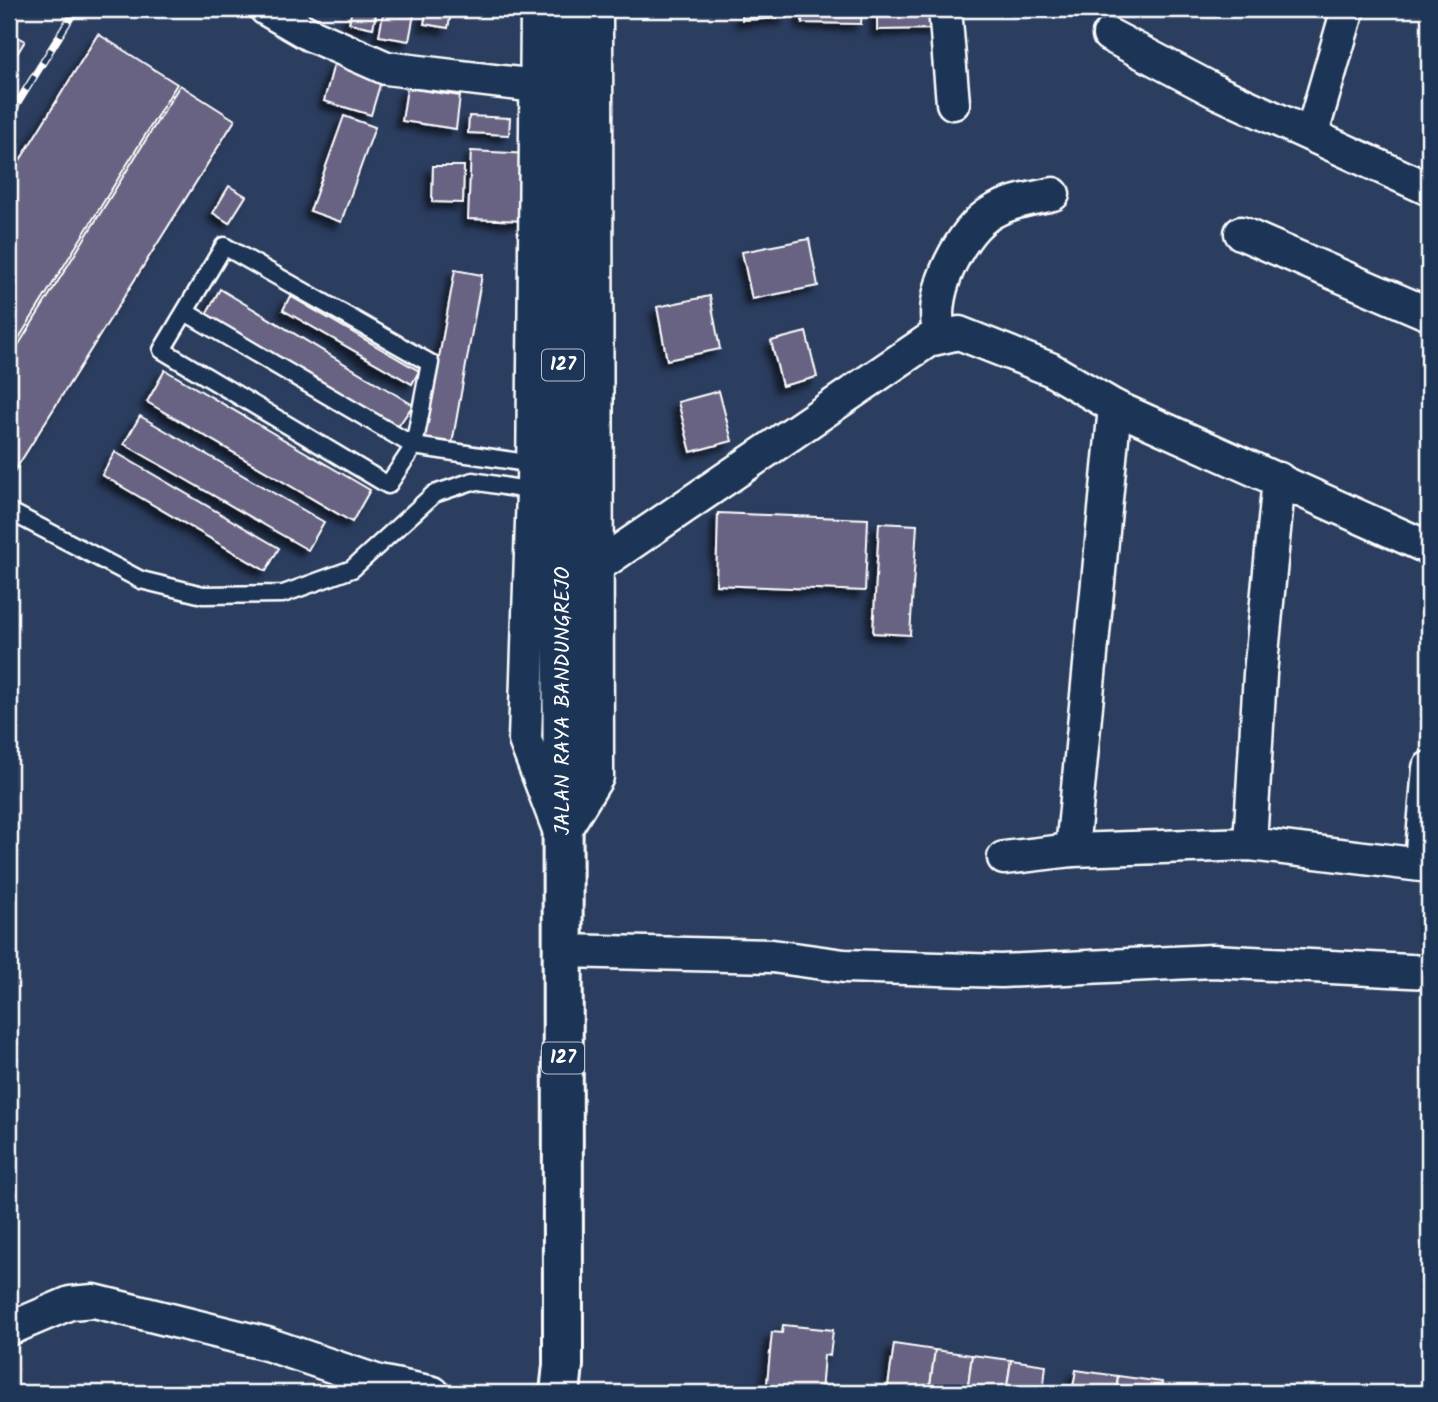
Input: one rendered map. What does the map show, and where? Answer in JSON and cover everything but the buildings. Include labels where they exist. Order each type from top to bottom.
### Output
[{"type":"main road","name":"JALAN RAYA BANDUNGREJO","points":[[560,1393],[564,1365],[562,9]]},
{"type":"street","points":[[537,9],[533,477],[525,740],[562,834]]},
{"type":"street","points":[[562,834],[597,776],[596,9]]},
{"type":"street","points":[[945,9],[953,103]]},
{"type":"street","points":[[1311,133],[1348,9]]},
{"type":"street","points":[[270,10],[309,34],[386,68],[536,86]]},
{"type":"street","points":[[1109,35],[1217,92],[1429,189]]},
{"type":"street","points":[[941,335],[936,323],[939,291],[960,247],[972,231],[986,216],[1006,206],[1052,194]]},
{"type":"street","points":[[1241,233],[1429,314]]},
{"type":"street","points":[[596,567],[941,335],[959,332],[1050,369],[1115,407],[1429,548]]},
{"type":"street","points":[[1072,850],[1115,407]]},
{"type":"street","points":[[1250,844],[1260,674],[1279,479]]},
{"type":"street","points":[[1003,859],[1072,850],[1250,844],[1425,865],[1429,768]]},
{"type":"street","points":[[563,951],[772,956],[844,966],[1001,971],[1213,961],[1429,972]]},
{"type":"street","points":[[9,1329],[70,1303],[94,1301],[267,1344],[379,1388],[433,1393]]},
{"type":"lane","points":[[224,246],[430,363],[414,446],[388,485],[162,350],[187,313],[224,246]]},
{"type":"lane","points":[[187,313],[414,446],[533,477]]},
{"type":"lane","points":[[9,510],[141,580],[203,595],[283,594],[352,569],[434,494],[474,481],[533,477]]},
{"type":"railway","points":[[9,117],[76,9]]}]
